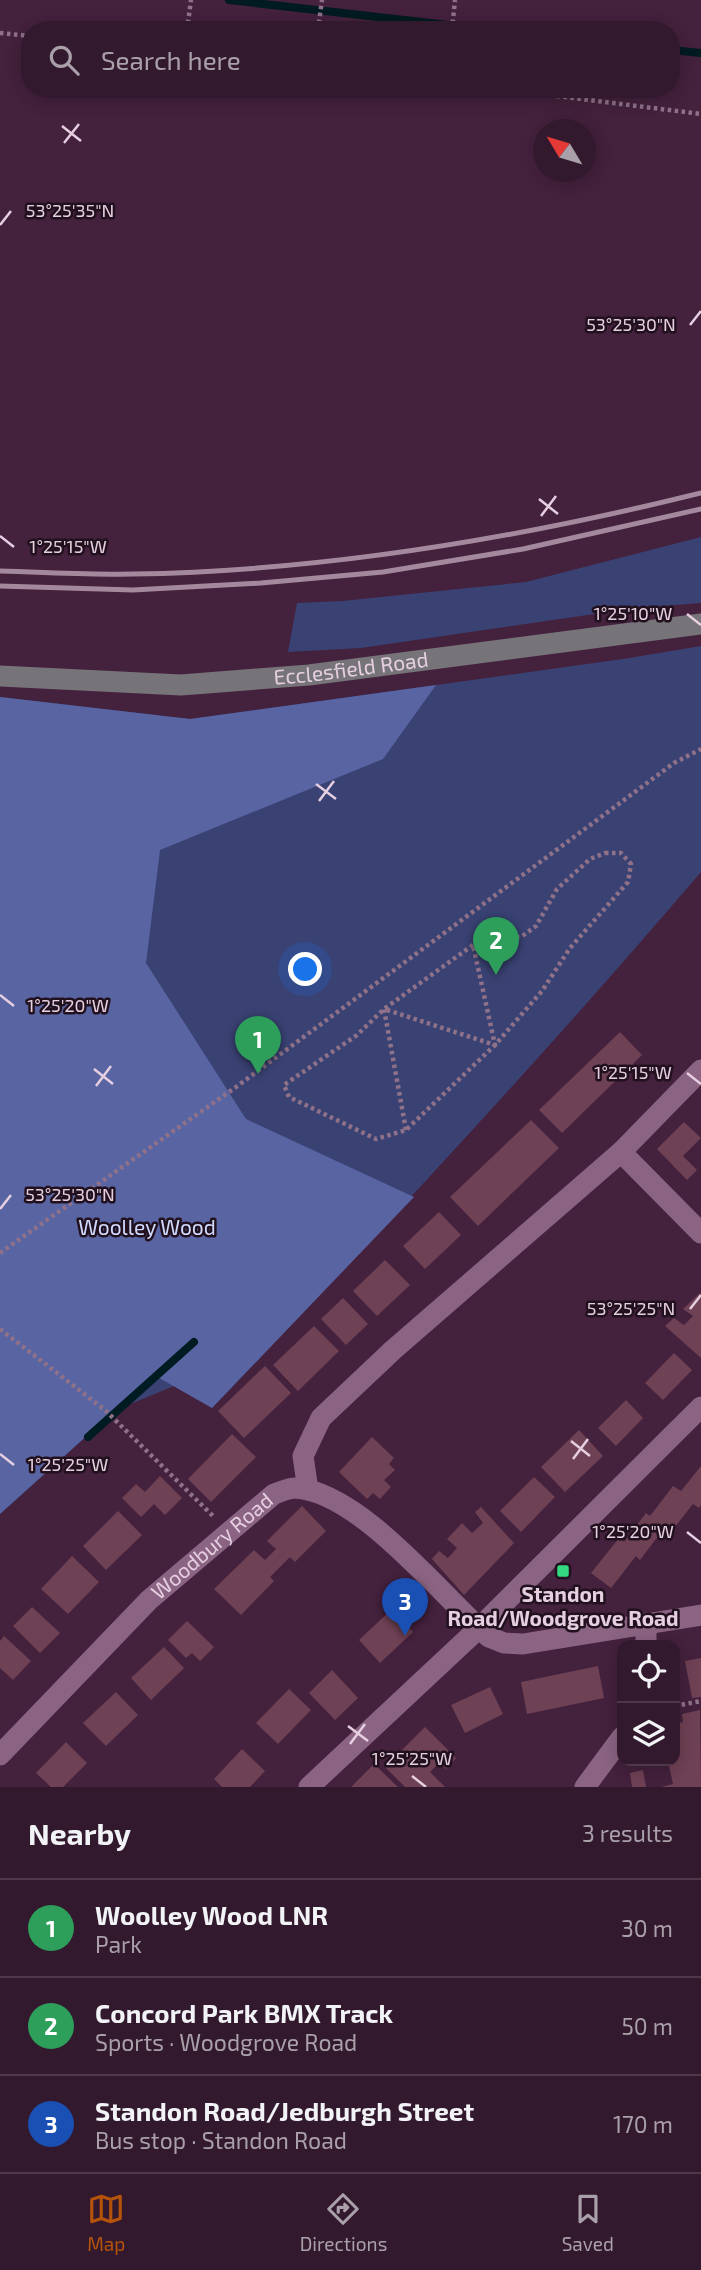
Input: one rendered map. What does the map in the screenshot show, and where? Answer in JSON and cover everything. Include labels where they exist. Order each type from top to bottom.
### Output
[{"type":"main road","name":"Ecclesfield Road","points":[[0,676],[181,685],[309,675],[701,624]]},
{"type":"street","points":[[308,1490],[303,1457],[321,1418],[393,1350],[621,1152],[701,1070]]},
{"type":"street","points":[[621,1152],[701,1233]]},
{"type":"street","points":[[309,1787],[478,1628],[701,1407]]},
{"type":"street","name":"Woodbury Road","points":[[0,1755],[149,1600],[274,1494],[291,1488],[308,1490],[344,1505],[388,1538],[478,1628],[489,1637],[505,1643],[523,1644],[701,1615]]},
{"type":"street","points":[[646,1623],[646,1640]]},
{"type":"street","points":[[585,1787],[617,1744]]},
{"type":"path","points":[[188,21],[191,0]]},
{"type":"path","points":[[319,21],[322,0]]},
{"type":"path","points":[[453,21],[455,0]]},
{"type":"path","points":[[0,33],[21,35]]},
{"type":"path","points":[[573,98],[701,114]]},
{"type":"path","points":[[0,1253],[248,1078],[674,763],[701,749]]},
{"type":"path","points":[[605,853],[621,853],[631,864],[628,882],[569,948],[542,991],[495,1045],[406,1130],[376,1139],[289,1097],[284,1084],[357,1035],[384,1009],[473,945],[488,936],[521,937],[536,926],[557,889],[590,859],[605,853]]},
{"type":"path","points":[[473,945],[495,1045]]},
{"type":"path","points":[[384,1009],[495,1045]]},
{"type":"path","points":[[384,1009],[406,1130]]},
{"type":"path","points":[[0,1329],[105,1410],[228,1532]]},
{"type":"path","points":[[680,1705],[701,1701]]},
{"type":"green space","points":[[701,537],[701,603],[636,608],[361,648],[288,652],[297,603],[342,601],[526,582]]},
{"type":"green space","points":[[701,646],[701,872],[582,1009],[460,1143],[212,1408],[174,1386],[116,1410],[0,1514],[0,697],[190,719]]},
{"type":"green space","name":"Woolley Wood","points":[[436,685],[383,759],[160,850],[146,963],[246,1119],[414,1197],[212,1408],[154,1375],[0,1514],[0,697],[190,719]]},
{"type":"building","points":[[620,1032],[642,1055],[562,1133],[539,1110]]},
{"type":"building","points":[[531,1120],[559,1148],[478,1226],[450,1197]]},
{"type":"building","points":[[684,1122],[701,1138],[683,1156],[697,1170],[687,1180],[657,1149]]},
{"type":"building","points":[[439,1212],[461,1235],[425,1269],[403,1246]]},
{"type":"building","points":[[385,1260],[410,1285],[377,1316],[353,1291]]},
{"type":"building","points":[[700,1293],[701,1358],[665,1326],[674,1318],[684,1325],[693,1316],[683,1309]]},
{"type":"building","points":[[343,1298],[368,1324],[346,1345],[321,1319]]},
{"type":"building","points":[[314,1326],[339,1351],[298,1391],[273,1365]]},
{"type":"building","points":[[674,1353],[692,1370],[663,1400],[645,1383]]},
{"type":"building","points":[[265,1366],[291,1393],[244,1438],[218,1411]]},
{"type":"building","points":[[626,1400],[643,1418],[616,1446],[598,1428]]},
{"type":"building","points":[[579,1430],[603,1456],[565,1492],[541,1467]]},
{"type":"building","points":[[232,1434],[256,1457],[211,1502],[188,1479]]},
{"type":"building","points":[[372,1437],[394,1458],[389,1464],[395,1470],[384,1480],[391,1487],[380,1499],[373,1493],[367,1499],[339,1472]]},
{"type":"building","points":[[701,1466],[699,1508],[693,1504],[671,1532],[665,1527],[640,1560],[636,1556],[611,1588],[591,1573],[619,1538],[624,1542],[646,1513],[650,1516],[673,1486],[681,1491]]},
{"type":"building","points":[[160,1476],[182,1498],[165,1515],[154,1504],[141,1517],[122,1498],[136,1484],[145,1492]]},
{"type":"building","points":[[534,1477],[555,1497],[521,1532],[500,1511]]},
{"type":"building","points":[[302,1506],[326,1531],[295,1562],[290,1557],[270,1577],[274,1581],[241,1615],[214,1589],[254,1550],[265,1560],[276,1549],[267,1541]]},
{"type":"building","points":[[481,1507],[514,1543],[464,1595],[432,1559],[439,1551],[448,1558],[457,1548],[447,1539],[462,1523],[472,1533],[483,1523],[475,1512]]},
{"type":"building","points":[[118,1511],[142,1535],[106,1570],[83,1546]]},
{"type":"building","points":[[72,1556],[99,1582],[68,1614],[41,1589]]},
{"type":"building","points":[[32,1607],[60,1633],[40,1653],[13,1626]]},
{"type":"building","points":[[392,1609],[413,1632],[380,1663],[359,1640]]},
{"type":"building","points":[[187,1621],[214,1647],[200,1661],[192,1653],[186,1658],[168,1640]]},
{"type":"building","points":[[4,1636],[31,1661],[13,1680],[0,1668],[0,1641]]},
{"type":"building","points":[[164,1647],[184,1668],[151,1700],[131,1678]]},
{"type":"building","points":[[701,1658],[701,1697],[692,1698],[685,1661]]},
{"type":"building","points":[[598,1666],[604,1698],[527,1714],[521,1682]]},
{"type":"building","points":[[332,1670],[358,1698],[335,1720],[309,1693]]},
{"type":"building","points":[[490,1687],[503,1714],[465,1733],[451,1705]]},
{"type":"building","points":[[289,1689],[311,1710],[278,1744],[256,1723]]},
{"type":"building","points":[[116,1692],[138,1715],[106,1746],[83,1723]]},
{"type":"building","points":[[700,1710],[701,1787],[661,1787],[673,1784],[669,1766],[680,1766],[682,1714]]},
{"type":"building","points":[[425,1727],[456,1758],[446,1769],[439,1763],[430,1772],[445,1787],[405,1787],[385,1767]]},
{"type":"building","points":[[66,1742],[87,1763],[63,1787],[51,1787],[36,1773]]},
{"type":"building","points":[[242,1749],[265,1771],[250,1787],[222,1787],[214,1779]]},
{"type":"building","points":[[374,1764],[398,1787],[351,1787]]},
{"type":"building","points":[[643,1770],[646,1787],[632,1787],[630,1773]]},
{"type":"waterway","points":[[229,0],[413,21]]},
{"type":"waterway","points":[[680,51],[701,53]]},
{"type":"waterway","points":[[88,1437],[194,1342]]},
{"type":"railway","points":[[0,571],[133,574],[277,567],[419,550],[490,538],[701,493]]},
{"type":"railway","points":[[0,586],[133,590],[261,583],[383,572],[523,549],[701,509]]},
{"type":"place","name":"Concord Park BMX Track","points":[[496,975]]},
{"type":"place","name":"Woolley Wood LNR","points":[[258,1074]]},
{"type":"place","name":"Standon Road/Woodgrove Road","points":[[563,1571]]},
{"type":"place","name":"Standon Road/Jedburgh Street","points":[[405,1636]]}]
